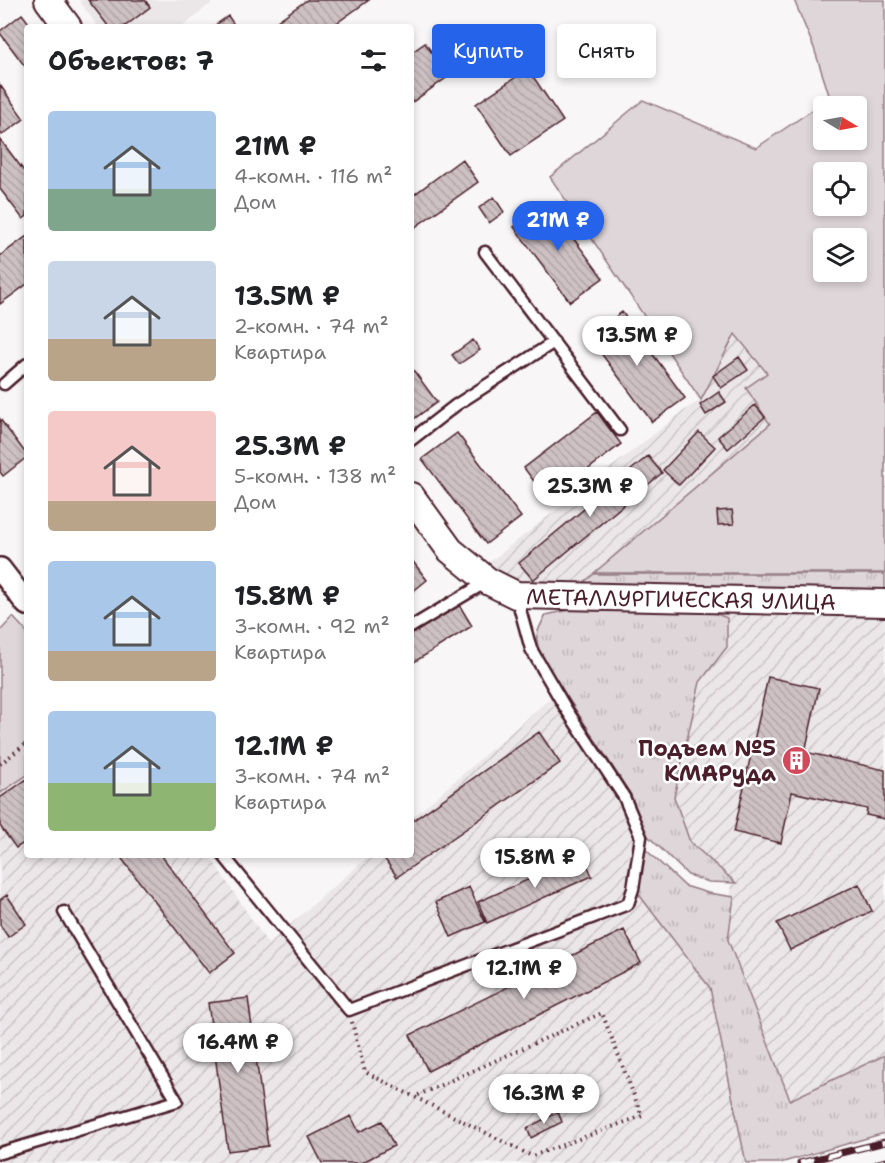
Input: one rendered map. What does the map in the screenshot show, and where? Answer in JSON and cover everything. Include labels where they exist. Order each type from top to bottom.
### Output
[{"type":"street","points":[[48,0],[66,24]]},
{"type":"street","name":"МЕТАЛЛУРГИЧЕСКАЯ УЛИЦА","points":[[414,500],[450,550],[488,581],[516,595],[885,603]]},
{"type":"street","points":[[0,569],[24,592]]},
{"type":"lane","points":[[485,252],[620,430]]},
{"type":"lane","points":[[414,438],[456,405],[554,342]]},
{"type":"lane","points":[[4,384],[24,367]]},
{"type":"lane","points":[[414,625],[488,581]]},
{"type":"lane","points":[[225,858],[349,1010],[628,904],[633,889],[641,837],[624,797],[566,709],[531,649],[516,595]]},
{"type":"lane","points":[[0,1153],[177,1101],[64,912]]},
{"type":"path","points":[[0,764],[24,745]]},
{"type":"path","points":[[349,1010],[365,1072],[414,1097],[532,1156],[642,1116],[602,1013],[414,1097]]},
{"type":"shaded area","points":[[79,0],[215,0],[186,24],[96,24]]},
{"type":"shaded area","points":[[735,334],[767,373],[770,424],[578,586],[520,584],[487,564],[701,400]]},
{"type":"shaded area","points":[[714,613],[885,614],[885,1060],[789,1106],[724,941],[732,885],[685,845],[668,805]]},
{"type":"shaded area","points":[[562,688],[634,803],[649,836],[637,872],[625,889],[640,896],[710,988],[746,1163],[0,1163],[0,793],[24,777],[24,858],[211,858],[268,944],[367,858],[414,858],[414,816]]},
{"type":"green space","points":[[794,0],[885,0],[885,573],[594,573],[770,424],[746,388],[767,373],[735,334],[701,400],[550,177],[643,100],[756,148],[813,109],[813,150],[867,150],[867,96],[829,96],[814,48]]},
{"type":"green space","points":[[594,574],[885,574],[885,589],[579,586]]},
{"type":"green space","points":[[570,610],[714,613],[727,618],[727,647],[700,682],[674,797],[690,842],[736,883],[709,882],[688,875],[645,833],[631,795],[539,651],[537,636],[546,615]]},
{"type":"green space","points":[[13,617],[24,629],[24,777],[0,793],[0,631]]},
{"type":"green space","points":[[644,848],[685,886],[734,897],[728,940],[790,1100],[885,1055],[885,1133],[780,1163],[746,1163],[710,988],[631,884]]},
{"type":"building","points":[[88,0],[145,0],[150,7],[128,24],[107,24]]},
{"type":"building","points":[[307,0],[369,0],[335,24],[273,24]]},
{"type":"building","points":[[22,14],[30,24],[24,24],[24,65],[0,33]]},
{"type":"building","points":[[228,16],[234,24],[217,24]]},
{"type":"building","points":[[425,43],[432,53],[432,78],[446,78],[414,101],[414,51]]},
{"type":"building","points":[[515,78],[534,78],[563,121],[511,156],[476,104]]},
{"type":"building","points":[[0,85],[24,119],[2,135],[0,132]]},
{"type":"building","points":[[0,139],[24,171],[24,218],[0,189]]},
{"type":"building","points":[[462,159],[478,182],[414,228],[414,195]]},
{"type":"building","points":[[494,197],[504,212],[489,223],[479,208]]},
{"type":"building","points":[[547,203],[603,278],[570,302],[514,227]]},
{"type":"building","points":[[24,238],[24,286],[0,304],[0,256]]},
{"type":"building","points":[[622,312],[685,398],[652,422],[589,337]]},
{"type":"building","points":[[473,340],[480,350],[459,364],[452,355]]},
{"type":"building","points":[[739,357],[748,370],[721,388],[713,376]]},
{"type":"building","points":[[414,371],[437,402],[414,419]]},
{"type":"building","points":[[719,392],[726,402],[706,415],[700,405]]},
{"type":"building","points":[[755,405],[765,417],[728,449],[718,437]]},
{"type":"building","points":[[597,412],[621,444],[548,500],[524,468]]},
{"type":"building","points":[[0,419],[24,451],[24,459],[3,476],[0,472]]},
{"type":"building","points":[[699,432],[715,447],[679,485],[663,470]]},
{"type":"building","points":[[457,433],[521,517],[486,544],[422,459]]},
{"type":"building","points":[[648,456],[662,473],[533,580],[519,563]]},
{"type":"building","points":[[732,510],[734,524],[718,525],[717,511]]},
{"type":"building","points":[[414,563],[427,580],[414,591]]},
{"type":"building","points":[[458,603],[472,626],[414,662],[414,630]]},
{"type":"building","name":"Подъем №5 КМАРуда","points":[[768,677],[819,688],[805,752],[885,770],[885,819],[866,815],[867,809],[792,792],[781,843],[734,832]]},
{"type":"building","points":[[539,732],[560,763],[397,877],[384,858],[414,858],[414,820]]},
{"type":"building","points":[[24,781],[24,843],[16,848],[0,826],[0,798]]},
{"type":"building","points":[[583,855],[592,876],[487,923],[478,902]]},
{"type":"building","points":[[121,858],[163,858],[235,953],[209,973]]},
{"type":"building","points":[[859,884],[872,911],[790,950],[777,923]]},
{"type":"building","points":[[469,887],[485,922],[451,937],[436,902]]},
{"type":"building","points":[[7,895],[26,924],[8,937],[0,925],[0,900]]},
{"type":"building","points":[[624,930],[641,963],[428,1071],[410,1035]]},
{"type":"building","points":[[248,998],[268,1146],[228,1151],[208,1003]]},
{"type":"building","points":[[558,1112],[562,1122],[531,1138],[527,1128]]},
{"type":"building","points":[[351,1116],[359,1132],[382,1121],[394,1146],[361,1163],[322,1163],[309,1137]]},
{"type":"railway","points":[[800,1163],[885,1142]]},
{"type":"railway","points":[[878,1163],[885,1161]]},
{"type":"place","name":"Подъем №5 КМАРуда","points":[[797,761]]}]
